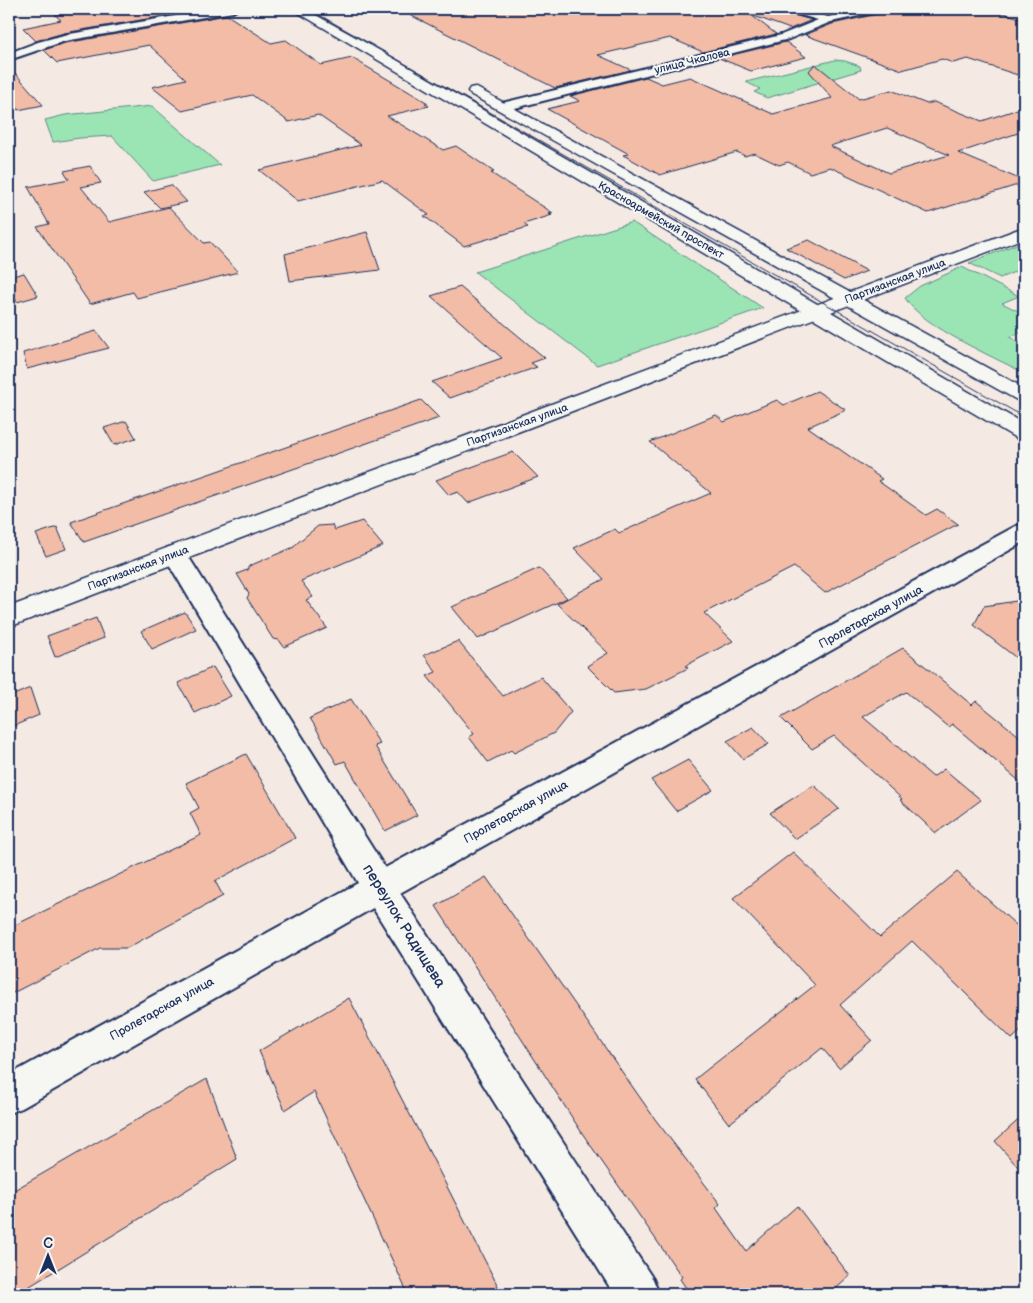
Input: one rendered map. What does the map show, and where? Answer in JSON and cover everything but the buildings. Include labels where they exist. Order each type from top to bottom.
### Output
[{"type":"main road","name":"Красноармейский проспект","points":[[297,9],[644,209],[1024,433]]},
{"type":"main road","points":[[423,82],[445,78]]},
{"type":"main road","name":"Красноармейский проспект","points":[[465,85],[1024,396]]},
{"type":"main road","name":"Партизанская улица","points":[[9,617],[345,488],[849,300],[1024,232]]},
{"type":"street","points":[[9,57],[42,44],[64,38],[233,9]]},
{"type":"street","points":[[791,9],[828,20]]},
{"type":"street","name":"улица Чкалова","points":[[503,107],[785,37],[828,20],[878,9]]},
{"type":"street","name":"Пролетарская улица","points":[[9,1095],[494,823],[1024,532]]},
{"type":"street","name":"переулок Радищева","points":[[175,554],[380,888],[638,1294]]},
{"type":"green space","points":[[835,60],[860,66],[861,70],[767,98],[754,92],[760,89],[746,82]]},
{"type":"green space","points":[[152,106],[220,165],[153,181],[112,136],[53,142],[45,120],[65,115]]},
{"type":"green space","points":[[632,222],[763,308],[597,365],[475,272]]},
{"type":"green space","points":[[1024,241],[1024,268],[1000,278],[969,263]]},
{"type":"green space","points":[[962,267],[1019,296],[1002,303],[1024,314],[1024,331],[1010,337],[1024,345],[1024,373],[942,330],[914,309],[905,298],[920,286]]},
{"type":"tram line","points":[[309,9],[1024,417]]}]
